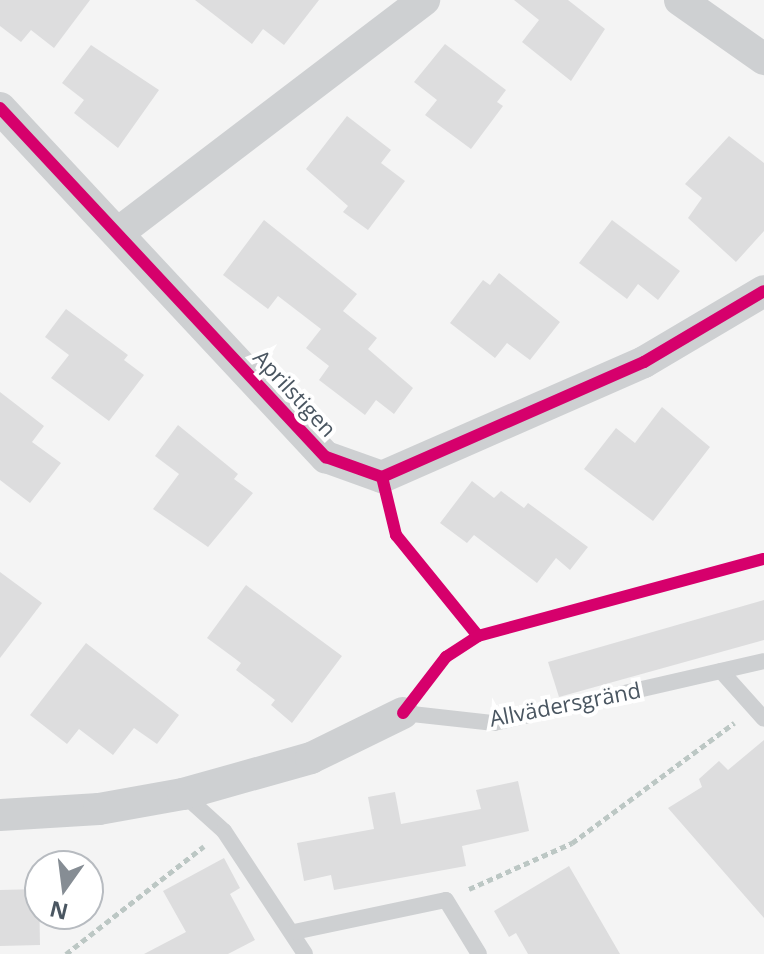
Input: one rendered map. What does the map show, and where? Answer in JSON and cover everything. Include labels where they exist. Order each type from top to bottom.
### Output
[{"type":"street","points":[[118,233],[424,0]]},
{"type":"street","points":[[680,0],[764,59]]},
{"type":"street","name":"Aprilstigen","points":[[0,108],[326,457],[382,477],[644,362],[764,291]]},
{"type":"street","name":"Allvädersgränd","points":[[0,815],[99,809],[183,794],[311,758],[403,713]]},
{"type":"lane","name":"Allvädersgränd","points":[[403,713],[494,723],[764,661]]},
{"type":"lane","points":[[721,671],[759,714]]},
{"type":"lane","points":[[183,794],[224,831],[294,932],[305,954]]},
{"type":"lane","points":[[294,932],[446,900],[479,954]]},
{"type":"path","points":[[446,900],[572,843],[759,714]]},
{"type":"path","points":[[66,954],[224,831]]},
{"type":"building","points":[[0,0],[90,0],[54,48],[31,30],[21,42],[0,26]]},
{"type":"building","points":[[195,0],[319,0],[284,45],[263,29],[252,44]]},
{"type":"building","points":[[514,0],[568,0],[605,29],[571,81],[522,42],[539,20]]},
{"type":"building","points":[[445,44],[506,90],[497,102],[503,106],[471,149],[425,115],[437,100],[414,82]]},
{"type":"building","points":[[91,45],[159,90],[118,148],[74,113],[84,100],[62,83]]},
{"type":"building","points":[[347,116],[391,150],[381,163],[405,181],[368,230],[343,212],[348,206],[306,169]]},
{"type":"building","points":[[729,136],[764,163],[764,231],[736,262],[688,218],[702,198],[685,184]]},
{"type":"building","points":[[264,220],[357,294],[343,311],[377,338],[368,349],[413,388],[394,414],[376,400],[365,415],[319,380],[329,366],[306,348],[321,329],[278,296],[268,309],[223,275]]},
{"type":"building","points":[[612,220],[680,271],[658,300],[638,284],[627,299],[579,263]]},
{"type":"building","points":[[499,273],[560,322],[530,360],[507,343],[495,358],[450,323],[483,280],[490,285]]},
{"type":"building","points":[[66,309],[128,355],[124,360],[144,375],[109,421],[51,378],[69,355],[45,337]]},
{"type":"building","points":[[0,392],[44,426],[32,442],[61,463],[30,503],[0,480]]},
{"type":"building","points":[[662,407],[710,447],[653,521],[584,469],[616,428],[635,443]]},
{"type":"building","points":[[178,425],[238,474],[234,479],[253,493],[208,547],[153,509],[179,474],[155,456]]},
{"type":"building","points":[[472,481],[494,498],[501,491],[524,508],[528,503],[588,547],[570,570],[556,558],[537,583],[474,535],[467,543],[440,523]]},
{"type":"building","points":[[0,572],[42,603],[0,658]]},
{"type":"building","points":[[246,585],[342,656],[292,723],[271,705],[275,700],[236,670],[241,663],[207,638]]},
{"type":"building","points":[[764,600],[764,640],[559,697],[548,662]]},
{"type":"building","points":[[86,643],[179,715],[157,744],[134,728],[113,755],[79,729],[67,744],[30,715]]},
{"type":"building","points":[[764,740],[764,918],[668,808],[702,787],[699,779],[719,761],[728,770]]},
{"type":"building","points":[[518,781],[529,831],[462,846],[466,866],[334,890],[331,875],[304,881],[297,843],[374,829],[368,797],[395,792],[401,824],[481,809],[476,790]]},
{"type":"building","points":[[224,858],[240,888],[230,894],[255,940],[228,954],[144,954],[186,932],[163,891]]},
{"type":"building","points":[[569,866],[620,954],[528,954],[516,933],[509,937],[494,911]]},
{"type":"building","points":[[24,889],[24,930],[40,930],[40,945],[0,946],[0,890]]},
{"type":"cycle path","points":[[0,108],[326,457],[382,477],[644,362],[764,291]]},
{"type":"cycle path","points":[[382,477],[396,535],[478,636]]},
{"type":"cycle path","points":[[403,713],[446,657],[478,636],[764,559]]}]
